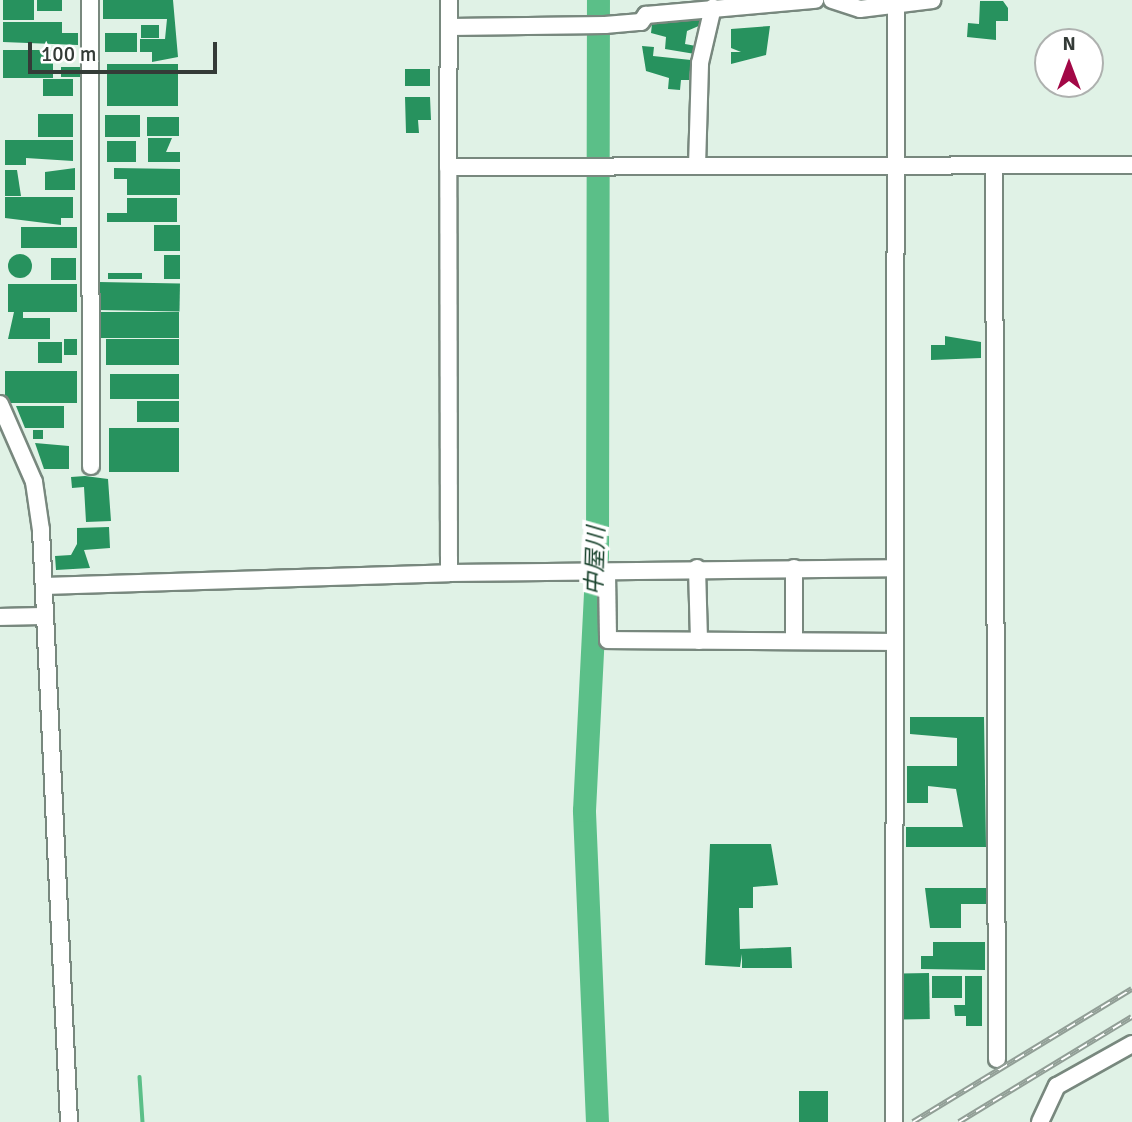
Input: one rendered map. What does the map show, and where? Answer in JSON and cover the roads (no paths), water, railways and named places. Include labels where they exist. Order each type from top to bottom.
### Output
[{"type":"street","points":[[90,0],[90,466]]},
{"type":"street","points":[[449,0],[449,573]]},
{"type":"street","points":[[450,27],[588,27],[716,5],[815,0]]},
{"type":"street","points":[[832,0],[860,9],[896,7],[932,0]]},
{"type":"street","points":[[697,166],[700,63],[716,5]]},
{"type":"street","points":[[894,1122],[893,167],[896,7]]},
{"type":"street","points":[[448,167],[1132,165]]},
{"type":"street","points":[[994,167],[997,1059]]},
{"type":"street","points":[[0,404],[34,482],[44,586],[69,1122]]},
{"type":"street","points":[[697,569],[699,641]]},
{"type":"street","points":[[794,569],[794,641]]},
{"type":"street","points":[[44,586],[449,573],[893,569]]},
{"type":"street","points":[[600,573],[608,640],[893,642]]},
{"type":"street","points":[[0,617],[45,616]]},
{"type":"street","points":[[1040,1122],[1057,1086],[1132,1044]]},
{"type":"waterway","name":"中屋川","points":[[597,1122],[584,810],[597,555],[598,0]]},
{"type":"waterway","points":[[140,1077],[143,1122]]},
{"type":"railway","points":[[913,1122],[1132,989]]},
{"type":"railway","points":[[959,1122],[1132,1017]]}]
